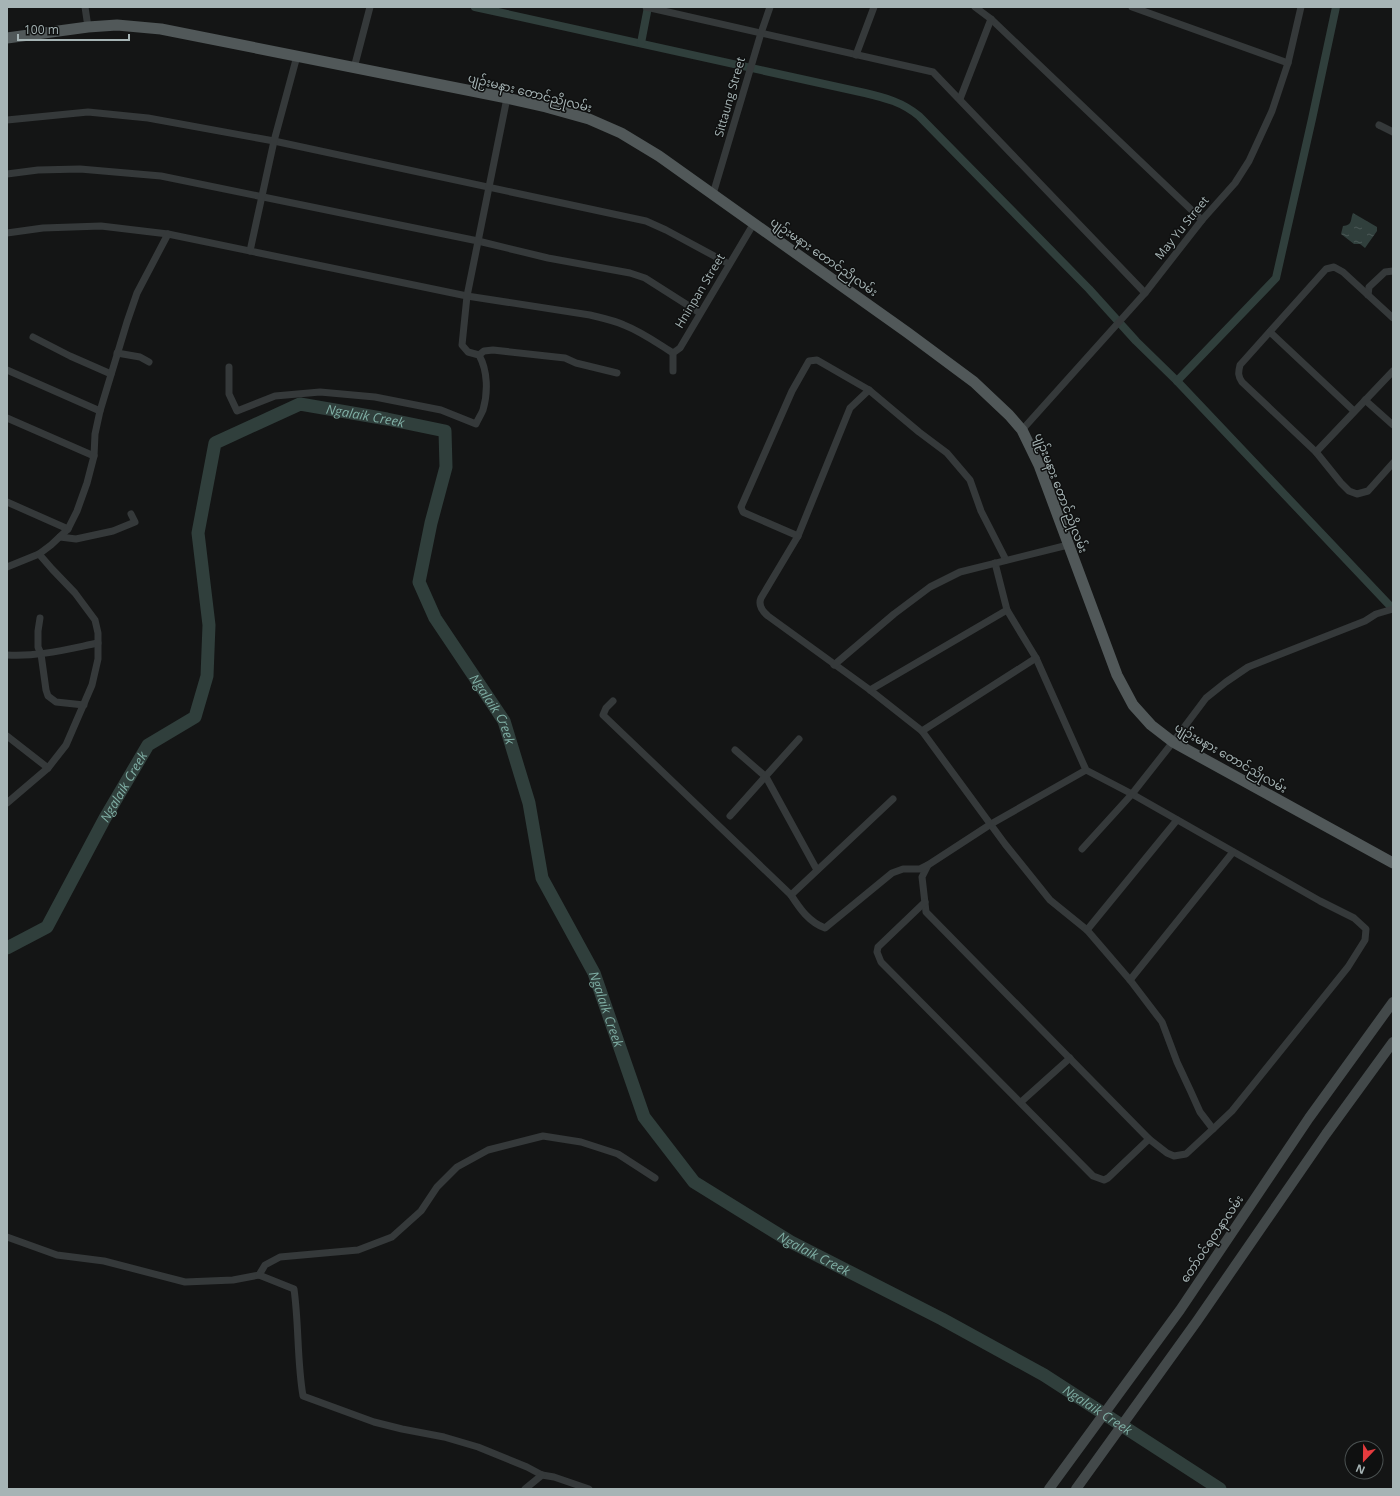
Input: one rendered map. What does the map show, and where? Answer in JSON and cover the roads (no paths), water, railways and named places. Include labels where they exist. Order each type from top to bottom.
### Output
[{"type":"main road","name":"ပျဉ်းမနား တောင်ညိုလမ်း","points":[[7,38],[88,27],[117,25],[161,29],[507,98],[589,119],[620,133],[659,156],[872,307],[974,382],[1010,415],[1022,430],[1039,465],[1117,675],[1133,705],[1151,725],[1173,742],[1393,863]]},
{"type":"main road","name":"တော်ဝင်ရတနာလမ်း","points":[[1049,1489],[1180,1310],[1309,1118],[1393,1002]]},
{"type":"main road","points":[[1076,1489],[1197,1321],[1326,1134],[1393,1042]]},
{"type":"street","points":[[85,7],[88,27]]},
{"type":"street","points":[[354,68],[370,7]]},
{"type":"street","points":[[646,7],[671,10],[760,33],[932,72],[960,99],[1145,293]]},
{"type":"street","name":"Sittaung Street","points":[[713,194],[750,72],[760,33],[770,7]]},
{"type":"street","points":[[856,55],[874,7]]},
{"type":"street","points":[[975,7],[991,19],[1202,220]]},
{"type":"street","points":[[1132,7],[1288,63]]},
{"type":"street","name":"May Yu Street","points":[[1022,430],[1145,293],[1202,220],[1235,183],[1249,161],[1272,111],[1288,63],[1301,7]]},
{"type":"street","points":[[960,99],[991,19]]},
{"type":"street","points":[[250,251],[274,141],[297,56]]},
{"type":"street","points":[[229,367],[229,394],[237,411],[276,396],[320,392],[375,397],[441,410],[476,424],[483,410],[486,388],[484,364],[479,355],[468,352],[462,345],[467,296],[507,98]]},
{"type":"street","points":[[7,120],[88,112],[123,114],[274,141],[646,221],[666,230],[729,264]]},
{"type":"street","points":[[1380,125],[1393,132]]},
{"type":"street","points":[[7,174],[56,169],[135,173],[161,176],[478,241],[548,258],[630,273],[645,278],[700,313]]},
{"type":"street","name":"Hninpan Street","points":[[673,353],[680,348],[754,223]]},
{"type":"street","points":[[7,233],[43,228],[101,226],[168,234],[467,296],[590,315],[625,325],[673,353],[673,371]]},
{"type":"street","points":[[7,566],[39,554],[68,529],[77,511],[87,483],[94,456],[95,434],[110,374],[137,293],[168,234]]},
{"type":"street","points":[[1393,318],[1343,272],[1334,267],[1326,269],[1240,365],[1238,372],[1238,377],[1242,382],[1316,452],[1349,491],[1357,494],[1368,491],[1393,463]]},
{"type":"street","points":[[1368,295],[1369,287],[1385,272],[1393,271]]},
{"type":"street","points":[[1270,332],[1354,411]]},
{"type":"street","points":[[33,338],[110,374]]},
{"type":"street","points":[[479,355],[484,351],[493,350],[566,358],[576,363],[617,373]]},
{"type":"street","points":[[117,353],[140,357],[149,362]]},
{"type":"street","points":[[798,536],[745,513],[741,507],[792,391],[809,361],[814,360],[820,361],[869,390],[919,432],[947,453],[970,480],[981,511],[1006,560]]},
{"type":"street","points":[[7,370],[100,411]]},
{"type":"street","points":[[1316,452],[1393,370]]},
{"type":"street","points":[[869,390],[850,408],[798,536],[761,598],[759,602],[761,608],[768,616],[870,690],[922,731],[1005,844],[1050,900],[1088,930],[1130,980],[1162,1022],[1177,1062],[1200,1112],[1213,1130]]},
{"type":"street","points":[[1365,400],[1393,425]]},
{"type":"street","points":[[7,418],[94,456]]},
{"type":"street","points":[[7,502],[68,529]]},
{"type":"street","points":[[60,537],[76,539],[122,529],[135,522],[130,514]]},
{"type":"street","points":[[834,664],[894,614],[930,587],[960,572],[1068,545]]},
{"type":"street","points":[[7,803],[48,768],[66,745],[92,685],[96,670],[98,633],[95,620],[75,593],[39,554]]},
{"type":"street","points":[[928,865],[922,877],[926,912],[1149,1139],[1167,1153],[1174,1156],[1186,1154],[1213,1130],[1232,1110],[1343,973],[1365,940],[1366,929],[1354,918],[1320,901],[1132,794],[1086,770],[1036,658],[1007,610],[995,563]]},
{"type":"street","points":[[1082,849],[1132,794],[1206,698],[1226,682],[1248,666],[1365,621],[1376,614],[1393,609]]},
{"type":"street","points":[[870,690],[1007,610]]},
{"type":"street","points":[[40,618],[38,640],[46,690],[52,700],[61,704],[84,705]]},
{"type":"street","points":[[7,655],[28,656],[98,643]]},
{"type":"street","points":[[922,731],[1036,658]]},
{"type":"street","points":[[613,701],[606,708],[603,715],[791,895],[802,913],[816,925],[825,928],[892,873],[903,869],[920,869],[928,865],[991,824],[1086,770]]},
{"type":"street","points":[[730,816],[799,739]]},
{"type":"street","points":[[8,741],[48,768]]},
{"type":"street","points":[[735,750],[765,776],[816,870]]},
{"type":"street","points":[[791,895],[893,799]]},
{"type":"street","points":[[1088,930],[1177,820]]},
{"type":"street","points":[[1130,980],[1233,852]]},
{"type":"street","points":[[924,902],[878,947],[878,957],[881,962],[1093,1176],[1104,1180],[1108,1178],[1149,1139]]},
{"type":"street","points":[[1021,1102],[1070,1058]]},
{"type":"street","points":[[259,1275],[265,1265],[280,1257],[358,1250],[392,1237],[421,1211],[437,1187],[457,1167],[488,1150],[529,1139],[543,1136],[581,1142],[618,1154],[655,1178]]},
{"type":"street","points":[[7,1237],[57,1255],[104,1261],[185,1282],[233,1280],[259,1275],[294,1289],[299,1374],[303,1396],[374,1422],[402,1430],[444,1437],[478,1447],[527,1467],[542,1475],[554,1477],[589,1489]]},
{"type":"street","points":[[525,1489],[542,1475]]},
{"type":"water","points":[[1353,213],[1377,227],[1377,231],[1365,248],[1360,244],[1354,244],[1341,234],[1343,226],[1348,225],[1351,222]]},
{"type":"waterway","points":[[475,7],[865,93],[894,101],[913,111],[1089,289],[1136,341],[1177,381],[1393,609]]},
{"type":"waterway","points":[[641,43],[648,7]]},
{"type":"waterway","points":[[1177,381],[1276,278],[1336,7]]},
{"type":"waterway","name":"Ngalaik Creek","points":[[7,948],[47,927],[105,818],[148,745],[195,717],[207,676],[209,625],[198,533],[215,443],[300,404],[445,431],[446,467],[431,523],[419,582],[435,618],[504,721],[529,803],[542,878],[594,973],[644,1117],[694,1182],[791,1242],[942,1319],[1044,1375],[1220,1489]]}]
